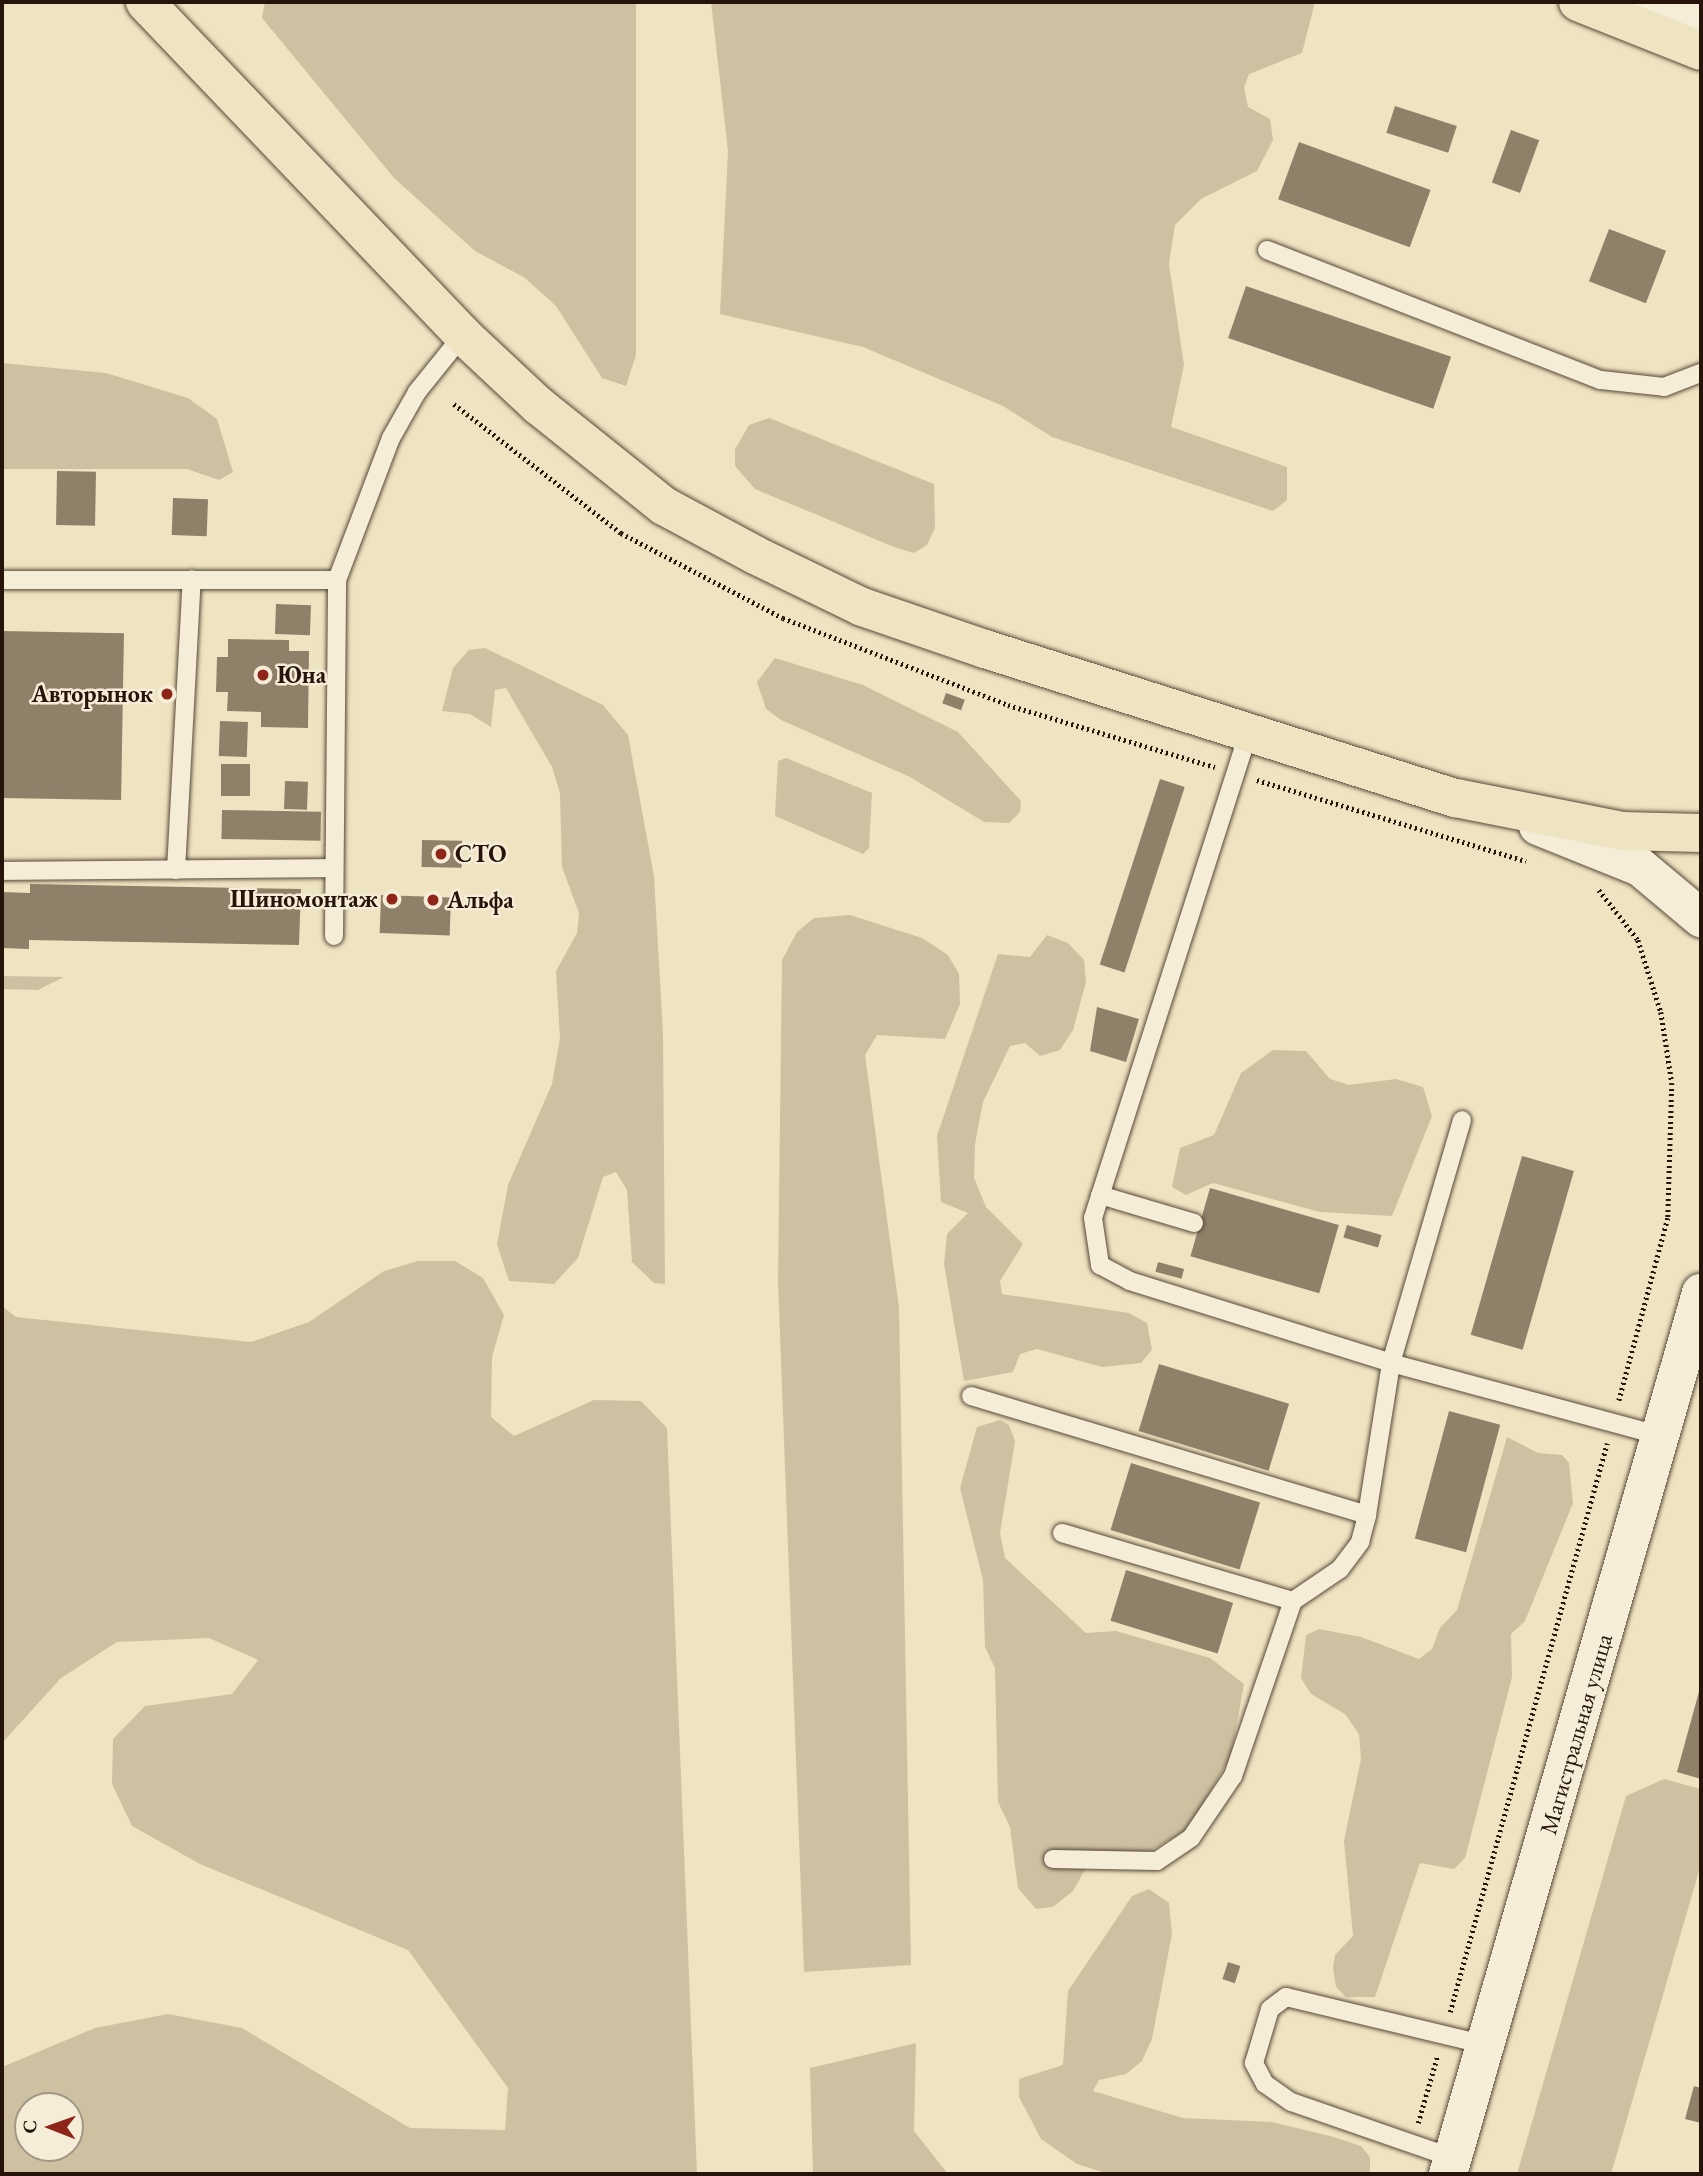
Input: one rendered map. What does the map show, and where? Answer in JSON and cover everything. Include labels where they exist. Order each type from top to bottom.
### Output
[{"type":"main road","points":[[1578,2],[1701,51]]},
{"type":"main road","points":[[1634,2],[1701,11]]},
{"type":"main road","points":[[148,4],[463,335],[609,466],[755,555],[863,607],[1248,734],[1457,797],[1640,867],[1701,918]]},
{"type":"main road","points":[[1457,797],[1622,831],[1701,833]]},
{"type":"main road","name":"Магистральная улица","points":[[1451,2166],[1701,1293]]},
{"type":"lane","points":[[1267,250],[1601,380],[1664,387],[1701,373]]},
{"type":"lane","points":[[334,936],[337,580],[391,438],[417,392],[463,335]]},
{"type":"lane","points":[[176,870],[191,579]]},
{"type":"lane","points":[[2,580],[337,580]]},
{"type":"lane","points":[[1248,734],[1100,1195],[1091,1238],[1094,1255],[1109,1272],[1391,1363],[1662,1436]]},
{"type":"lane","points":[[2,872],[334,868]]},
{"type":"lane","points":[[1053,1859],[1157,1861],[1191,1838],[1233,1776],[1293,1601],[1352,1557],[1367,1516],[1391,1363],[1462,1120]]},
{"type":"lane","points":[[1100,1195],[1194,1223]]},
{"type":"lane","points":[[971,1396],[1367,1516]]},
{"type":"lane","points":[[1062,1533],[1293,1601]]},
{"type":"lane","points":[[1451,2166],[1412,2145],[1290,2102],[1265,2084],[1254,2063],[1270,2009],[1286,1997],[1486,2045]]},
{"type":"path","points":[[454,404],[621,533],[783,618],[1009,705],[1536,864]]},
{"type":"path","points":[[1412,2145],[1668,1218],[1673,1095],[1661,1012],[1638,940],[1614,903],[1591,885]]},
{"type":"shaded area","points":[[265,2],[636,2],[636,355],[626,386],[602,378],[556,306],[525,278],[475,251],[394,178],[262,18]]},
{"type":"shaded area","points":[[711,2],[1315,2],[1302,53],[1249,74],[1244,87],[1248,107],[1270,119],[1273,140],[1257,171],[1201,199],[1175,225],[1169,264],[1184,365],[1171,427],[1287,467],[1287,500],[1273,511],[1052,437],[1003,406],[863,347],[720,314],[728,151]]},
{"type":"shaded area","points":[[2,363],[106,373],[188,398],[217,419],[233,472],[219,480],[187,469],[2,469]]},
{"type":"shaded area","points":[[769,418],[934,484],[935,528],[927,545],[914,553],[894,547],[755,489],[735,466],[735,449],[749,425]]},
{"type":"shaded area","points":[[485,648],[603,705],[628,735],[654,876],[663,1034],[665,1284],[654,1283],[632,1262],[627,1190],[616,1172],[603,1177],[578,1258],[554,1284],[509,1281],[497,1244],[508,1185],[552,1084],[560,1038],[556,971],[577,933],[579,913],[562,867],[560,793],[552,767],[506,688],[495,690],[491,727],[470,714],[442,711],[453,668],[469,650]]},
{"type":"shaded area","points":[[775,658],[863,685],[958,732],[1021,801],[1020,812],[1009,823],[984,822],[910,777],[781,720],[766,709],[757,682]]},
{"type":"shaded area","points":[[786,758],[872,793],[869,848],[863,854],[775,816],[778,761]]},
{"type":"shaded area","points":[[850,915],[922,938],[948,955],[959,974],[960,1004],[945,1039],[877,1035],[865,1055],[899,1308],[911,1965],[804,1972],[778,1281],[782,960],[797,932],[814,918]]},
{"type":"shaded area","points":[[1047,935],[1068,943],[1084,960],[1086,982],[1073,1030],[1060,1050],[1040,1056],[1025,1043],[1010,1046],[983,1102],[975,1144],[974,1178],[986,1207],[1023,1244],[1000,1281],[1002,1294],[1129,1313],[1147,1323],[1152,1350],[1141,1363],[1102,1367],[1037,1349],[1020,1354],[1013,1372],[964,1381],[944,1264],[947,1234],[968,1213],[941,1202],[937,1136],[998,954],[1030,957]]},
{"type":"shaded area","points":[[2,976],[64,977],[38,990],[2,989]]},
{"type":"shaded area","points":[[1273,1050],[1306,1051],[1330,1079],[1349,1085],[1396,1079],[1423,1087],[1432,1116],[1392,1216],[1320,1212],[1213,1183],[1186,1195],[1172,1187],[1180,1148],[1214,1135],[1241,1073]]},
{"type":"shaded area","points":[[418,1261],[455,1261],[483,1278],[504,1315],[492,1357],[491,1417],[514,1436],[594,1400],[641,1401],[667,1428],[697,2174],[2,2174],[2,2067],[95,2028],[168,2014],[242,2028],[410,2128],[505,2130],[508,2088],[408,1950],[200,1864],[132,1826],[112,1784],[113,1739],[145,1706],[232,1694],[258,1660],[209,1638],[117,1642],[61,1678],[2,1743],[2,1306],[16,1317],[251,1342],[309,1322],[384,1271]]},
{"type":"shaded area","points":[[1000,1420],[1009,1425],[1015,1441],[1000,1533],[1005,1558],[1086,1633],[1116,1631],[1210,1658],[1244,1684],[1231,1756],[1188,1829],[1144,1854],[1094,1854],[1073,1891],[1053,1907],[1036,1909],[1018,1888],[1010,1827],[998,1802],[995,1668],[985,1647],[983,1580],[960,1488],[977,1427]]},
{"type":"shaded area","points":[[1507,1437],[1538,1453],[1562,1455],[1569,1463],[1573,1503],[1525,1621],[1511,1634],[1512,1677],[1465,1858],[1454,1869],[1420,1863],[1375,1997],[1346,1997],[1336,1987],[1333,1968],[1335,1955],[1353,1936],[1344,1841],[1361,1759],[1359,1734],[1345,1714],[1311,1694],[1301,1678],[1306,1635],[1319,1629],[1361,1637],[1419,1659],[1432,1649],[1440,1628],[1457,1610]]},
{"type":"shaded area","points":[[1664,1779],[1701,1789],[1701,1864],[1611,2174],[1517,2174],[1626,1796]]},
{"type":"shaded area","points":[[1149,1889],[1169,1903],[1172,1934],[1152,2039],[1142,2061],[1126,2074],[1099,2080],[1093,2091],[1183,2118],[1272,2122],[1334,2137],[1361,2146],[1370,2157],[1370,2174],[1108,2174],[1077,2164],[1041,2139],[1019,2097],[1019,2079],[1063,2065],[1068,1991],[1132,1896]]},
{"type":"shaded area","points":[[916,2043],[914,2131],[948,2174],[813,2174],[810,2068]]},
{"type":"building","points":[[1395,106],[1457,126],[1448,153],[1386,133]]},
{"type":"building","points":[[1511,130],[1539,140],[1520,193],[1492,183]]},
{"type":"building","points":[[1299,142],[1431,190],[1410,247],[1278,199]]},
{"type":"building","points":[[1609,229],[1666,251],[1646,303],[1589,281]]},
{"type":"building","points":[[1246,286],[1451,357],[1433,409],[1228,338]]},
{"type":"building","points":[[57,471],[96,472],[95,526],[56,525]]},
{"type":"building","points":[[173,498],[208,499],[207,536],[172,535]]},
{"type":"building","points":[[276,604],[311,605],[310,635],[275,634]]},
{"type":"building","points":[[2,631],[124,633],[121,800],[2,798]]},
{"type":"building","name":"Юна","points":[[228,639],[289,640],[289,651],[309,651],[308,728],[261,727],[261,712],[227,711],[228,692],[216,692],[217,657],[228,657]]},
{"type":"building","points":[[946,693],[965,700],[961,710],[942,703]]},
{"type":"building","points":[[220,721],[248,722],[247,757],[219,756]]},
{"type":"building","points":[[221,764],[250,764],[250,796],[221,796]]},
{"type":"building","points":[[1160,779],[1185,787],[1124,972],[1100,964]]},
{"type":"building","points":[[285,781],[308,782],[307,810],[284,809]]},
{"type":"building","points":[[222,810],[321,812],[320,841],[221,839]]},
{"type":"building","name":"СТО","points":[[422,840],[462,841],[462,868],[422,867]]},
{"type":"building","points":[[30,884],[301,889],[299,945],[29,940],[29,949],[2,948],[2,892],[30,893]]},
{"type":"building","points":[[381,895],[451,897],[450,935],[380,933]]},
{"type":"building","points":[[1097,1007],[1139,1019],[1126,1062],[1090,1051]]},
{"type":"building","points":[[1522,1156],[1574,1171],[1523,1350],[1471,1335]]},
{"type":"building","points":[[1210,1188],[1339,1225],[1319,1293],[1190,1256]]},
{"type":"building","points":[[1347,1225],[1382,1235],[1378,1247],[1343,1237]]},
{"type":"building","points":[[1158,1262],[1184,1269],[1181,1279],[1155,1272]]},
{"type":"building","points":[[1159,1364],[1289,1404],[1269,1471],[1139,1431]]},
{"type":"building","points":[[1449,1411],[1500,1425],[1466,1552],[1415,1539]]},
{"type":"building","points":[[1131,1463],[1260,1502],[1240,1569],[1111,1530]]},
{"type":"building","points":[[1126,1570],[1233,1603],[1218,1653],[1111,1621]]},
{"type":"building","points":[[1701,1688],[1701,1779],[1677,1772]]},
{"type":"building","points":[[1228,1962],[1240,1966],[1235,1983],[1222,1979]]},
{"type":"building","points":[[1694,2086],[1701,2088],[1701,2123],[1685,2119]]},
{"type":"place","name":"Юна","points":[[263,675]]},
{"type":"place","name":"Авторынок","points":[[167,694]]},
{"type":"place","name":"СТО","points":[[441,854]]},
{"type":"place","name":"Шиномонтаж","points":[[392,899]]},
{"type":"place","name":"Альфа","points":[[433,900]]}]
